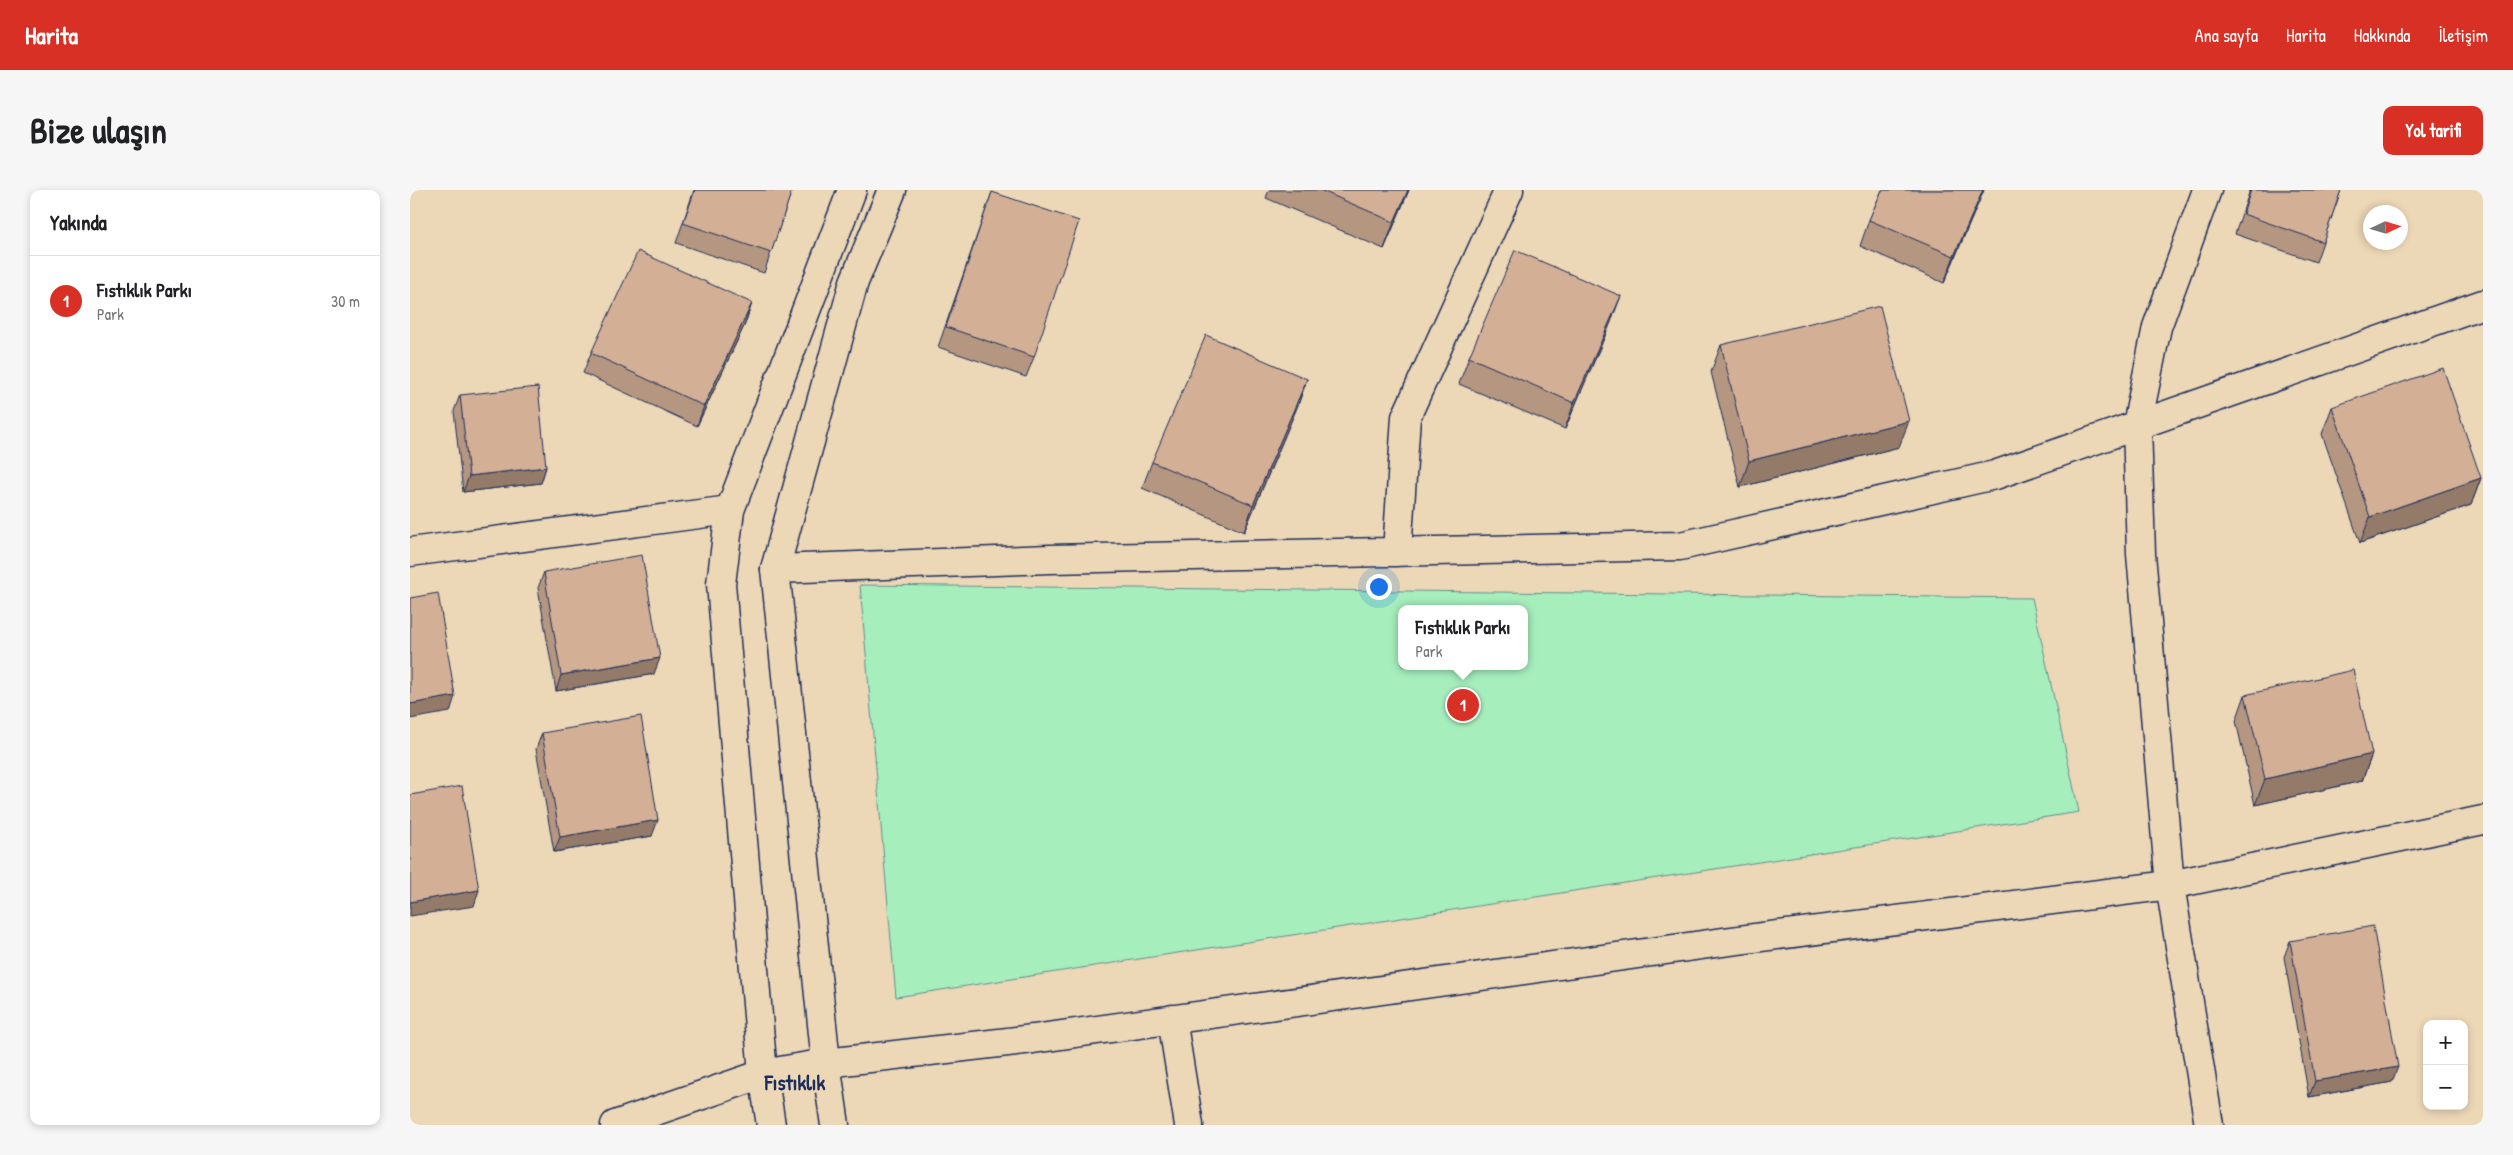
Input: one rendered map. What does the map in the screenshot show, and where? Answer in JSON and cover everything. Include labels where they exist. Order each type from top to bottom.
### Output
[{"type":"street","points":[[771,1125],[763,1074],[721,584],[730,510],[852,190]]},
{"type":"street","points":[[835,1125],[826,1063],[775,569],[854,282],[892,190]]},
{"type":"street","points":[[1397,552],[1406,417],[1509,190]]},
{"type":"street","points":[[2207,190],[2157,327],[2137,425],[2141,554],[2170,885],[2209,1125]]},
{"type":"street","points":[[775,569],[1050,559],[1680,546],[1995,475],[2483,304]]},
{"type":"street","points":[[410,552],[730,510]]},
{"type":"street","points":[[615,1125],[763,1074],[826,1063],[1172,1019],[1723,942],[2170,885],[2483,820]]},
{"type":"street","points":[[1172,1019],[1189,1125]]},
{"type":"green space","points":[[860,585],[2032,598],[2079,812],[896,997]]},
{"type":"building","points":[[695,190],[792,190],[771,253],[683,223]]},
{"type":"building","points":[[1320,190],[1408,190],[1394,222]]},
{"type":"building","points":[[1882,190],[1983,190],[1954,256],[1869,220]]},
{"type":"building","points":[[2251,190],[2341,190],[2323,242],[2243,214]]},
{"type":"building","points":[[992,192],[1079,221],[1034,357],[946,327]]},
{"type":"building","points":[[1515,250],[1621,296],[1574,403],[1469,357]]},
{"type":"building","points":[[638,251],[752,303],[704,406],[591,353]]},
{"type":"building","points":[[1880,306],[1909,421],[1749,461],[1721,345]]},
{"type":"building","points":[[1206,335],[1307,379],[1253,505],[1152,462]]},
{"type":"building","points":[[2443,368],[2481,478],[2370,517],[2332,407]]},
{"type":"building","points":[[538,387],[546,467],[469,476],[460,395]]},
{"type":"building","points":[[642,555],[660,658],[561,675],[544,572]]},
{"type":"building","points":[[438,593],[455,696],[410,704],[410,598]]},
{"type":"building","points":[[2353,670],[2372,754],[2265,779],[2245,695]]},
{"type":"building","points":[[641,716],[658,820],[560,837],[542,733]]},
{"type":"building","points":[[462,786],[479,890],[410,902],[410,795]]},
{"type":"building","points":[[2373,926],[2398,1067],[2315,1081],[2290,941]]},
{"type":"place","name":"Fıstıklık Parkı","points":[[1463,705]]},
{"type":"district","name":"Fıstıklık","points":[[795,1082]]}]
